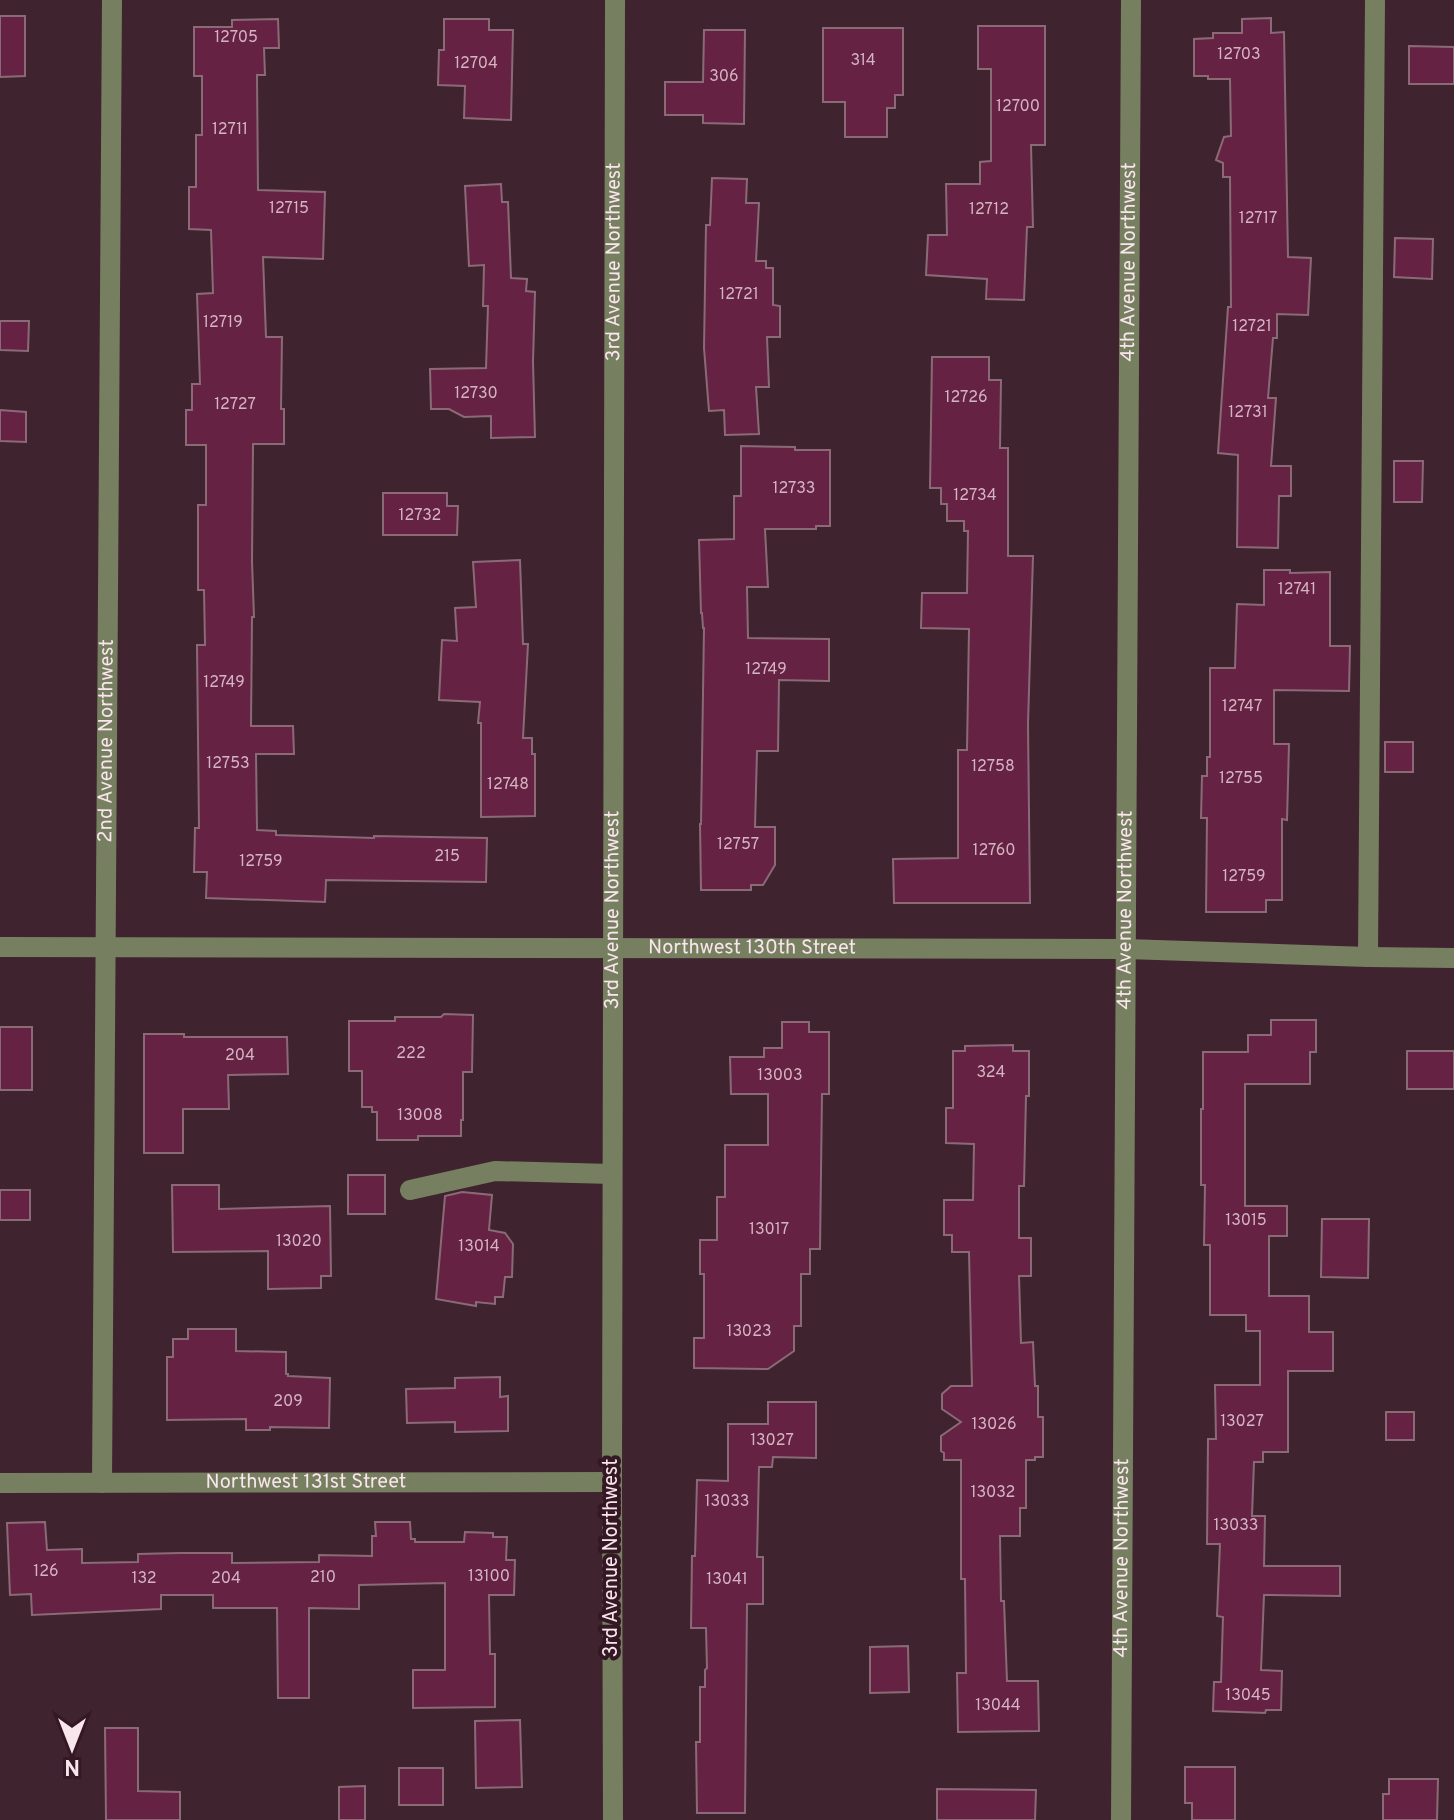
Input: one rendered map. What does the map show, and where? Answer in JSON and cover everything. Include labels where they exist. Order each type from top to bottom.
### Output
[{"type":"street","name":"2nd Avenue Northwest","points":[[102,1483],[112,0]]},
{"type":"street","name":"3rd Avenue Northwest","points":[[613,1820],[615,0]]},
{"type":"street","name":"4th Avenue Northwest","points":[[1121,1820],[1131,0]]},
{"type":"street","points":[[1368,957],[1375,0]]},
{"type":"street","name":"Northwest 130th Street","points":[[0,947],[1126,949],[1454,958]]},
{"type":"street","points":[[410,1190],[495,1171],[612,1174]]},
{"type":"street","name":"Northwest 131st Street","points":[[0,1483],[612,1482]]},
{"type":"building","points":[[0,16],[25,16],[25,76],[0,77]]},
{"type":"building","points":[[1271,18],[1271,33],[1284,32],[1288,257],[1311,258],[1308,315],[1277,314],[1277,338],[1273,338],[1268,398],[1276,398],[1271,466],[1291,466],[1291,496],[1279,496],[1278,548],[1237,547],[1238,455],[1218,453],[1228,307],[1231,307],[1230,177],[1223,177],[1223,163],[1216,160],[1224,137],[1231,136],[1230,79],[1194,76],[1194,39],[1213,38],[1213,33],[1242,33],[1242,19]]},
{"type":"building","points":[[278,19],[279,48],[264,48],[265,75],[257,75],[258,190],[325,192],[323,259],[263,257],[266,337],[282,337],[284,444],[253,444],[251,726],[293,726],[294,754],[256,754],[257,830],[276,831],[276,835],[487,838],[486,882],[326,880],[325,902],[206,898],[207,872],[194,872],[195,828],[199,828],[197,645],[205,645],[204,590],[198,590],[198,505],[206,505],[206,445],[186,445],[186,410],[192,410],[192,384],[200,384],[197,294],[213,293],[211,230],[189,229],[189,187],[196,187],[196,135],[202,135],[202,76],[194,76],[194,27],[232,27],[232,20]]},
{"type":"building","points":[[444,19],[489,19],[489,30],[513,30],[511,120],[464,118],[465,86],[438,85],[439,50],[444,50]]},
{"type":"building","points":[[978,26],[1045,26],[1045,145],[1031,145],[1033,227],[1027,227],[1024,300],[986,299],[987,279],[926,275],[928,235],[947,235],[946,184],[980,184],[980,162],[991,161],[991,69],[978,69]]},
{"type":"building","points":[[823,28],[903,28],[903,95],[895,95],[895,108],[887,108],[887,137],[845,137],[845,102],[823,102]]},
{"type":"building","points":[[704,30],[745,30],[744,124],[703,123],[703,115],[665,115],[665,82],[703,82]]},
{"type":"building","points":[[1409,46],[1454,47],[1454,84],[1409,84]]},
{"type":"building","points":[[712,178],[747,179],[746,203],[759,203],[756,261],[766,261],[766,268],[773,268],[773,305],[780,306],[780,337],[767,337],[769,387],[756,387],[759,434],[725,435],[724,410],[709,411],[704,348],[706,225],[710,225]]},
{"type":"building","points":[[501,184],[502,202],[508,202],[511,278],[527,279],[526,291],[535,292],[535,437],[491,438],[491,416],[464,417],[449,409],[431,409],[430,369],[486,368],[488,306],[483,306],[484,265],[469,266],[465,186]]},
{"type":"building","points":[[1395,238],[1433,239],[1432,279],[1394,277]]},
{"type":"building","points":[[0,321],[29,321],[28,351],[0,350]]},
{"type":"building","points":[[932,357],[989,357],[989,380],[1001,380],[1000,448],[1008,448],[1008,556],[1033,556],[1028,724],[1030,903],[894,903],[893,859],[958,858],[958,750],[967,750],[969,629],[921,628],[922,593],[967,593],[968,531],[964,531],[964,521],[947,521],[947,504],[941,504],[941,488],[930,488]]},
{"type":"building","points":[[0,410],[26,412],[26,442],[0,441]]},
{"type":"building","points":[[741,446],[830,450],[830,526],[765,529],[768,587],[747,587],[748,638],[829,639],[829,681],[779,680],[778,751],[757,751],[755,827],[775,827],[775,865],[763,885],[751,885],[751,890],[701,890],[704,628],[699,540],[734,539],[734,496],[741,496]]},
{"type":"building","points":[[1394,461],[1423,461],[1422,502],[1394,502]]},
{"type":"building","points":[[383,493],[447,493],[447,506],[458,506],[457,535],[383,535]]},
{"type":"building","points":[[520,560],[523,644],[528,644],[523,738],[532,738],[532,754],[535,754],[535,816],[481,817],[480,702],[439,700],[442,640],[457,641],[455,608],[476,607],[473,562]]},
{"type":"building","points":[[1264,570],[1330,572],[1330,646],[1350,646],[1349,691],[1274,690],[1274,744],[1289,744],[1287,820],[1282,819],[1282,900],[1266,900],[1266,912],[1206,912],[1207,818],[1201,818],[1202,776],[1207,776],[1207,757],[1210,757],[1210,668],[1235,668],[1237,604],[1264,605]]},
{"type":"building","points":[[1385,742],[1413,742],[1413,772],[1385,772]]},
{"type":"building","points":[[444,1014],[473,1015],[472,1072],[463,1072],[461,1136],[377,1140],[377,1112],[372,1112],[372,1107],[362,1107],[362,1071],[349,1071],[349,1021],[395,1021],[395,1017],[441,1017]]},
{"type":"building","points":[[1271,1020],[1316,1020],[1316,1052],[1310,1052],[1310,1084],[1245,1084],[1245,1206],[1287,1206],[1287,1236],[1269,1236],[1269,1296],[1309,1296],[1309,1332],[1333,1332],[1333,1371],[1288,1371],[1288,1452],[1263,1452],[1263,1462],[1254,1462],[1252,1516],[1265,1516],[1264,1566],[1340,1566],[1340,1596],[1264,1595],[1261,1670],[1282,1671],[1281,1710],[1266,1710],[1265,1713],[1213,1711],[1214,1682],[1221,1682],[1223,1617],[1217,1616],[1220,1544],[1207,1544],[1208,1439],[1216,1439],[1215,1385],[1260,1385],[1260,1331],[1246,1331],[1246,1315],[1210,1315],[1210,1245],[1204,1245],[1205,1185],[1201,1185],[1203,1052],[1248,1052],[1248,1035],[1271,1035]]},
{"type":"building","points":[[782,1022],[809,1022],[809,1032],[829,1032],[829,1094],[822,1094],[820,1249],[810,1249],[810,1274],[801,1274],[801,1326],[794,1326],[794,1351],[768,1369],[694,1368],[694,1338],[704,1338],[704,1274],[700,1274],[700,1240],[717,1240],[717,1197],[725,1197],[725,1145],[768,1145],[768,1094],[731,1094],[730,1057],[764,1057],[764,1048],[782,1048]]},
{"type":"building","points":[[0,1027],[32,1027],[32,1090],[0,1090]]},
{"type":"building","points":[[144,1034],[287,1037],[288,1074],[228,1075],[229,1109],[183,1109],[183,1153],[144,1153]]},
{"type":"building","points":[[1013,1045],[1013,1051],[1029,1051],[1024,1186],[1019,1186],[1019,1238],[1031,1238],[1031,1276],[1019,1276],[1021,1343],[1033,1342],[1038,1417],[1043,1417],[1043,1457],[1026,1460],[1026,1508],[1020,1508],[1020,1536],[1000,1536],[1001,1601],[1004,1601],[1007,1681],[1038,1681],[1039,1731],[958,1732],[957,1673],[966,1673],[965,1579],[961,1579],[961,1460],[944,1460],[941,1436],[961,1422],[942,1409],[942,1394],[951,1386],[972,1386],[969,1252],[952,1252],[952,1235],[944,1235],[944,1200],[973,1200],[974,1144],[946,1143],[946,1108],[953,1108],[953,1051],[965,1051],[965,1046]]},
{"type":"building","points":[[1407,1051],[1454,1051],[1454,1089],[1407,1089]]},
{"type":"building","points":[[348,1175],[385,1175],[385,1214],[348,1214]]},
{"type":"building","points":[[172,1185],[219,1185],[219,1209],[330,1206],[331,1276],[321,1276],[321,1288],[268,1289],[268,1251],[173,1252]]},
{"type":"building","points":[[0,1190],[30,1190],[30,1220],[0,1220]]},
{"type":"building","points":[[462,1192],[492,1195],[489,1230],[505,1233],[513,1244],[512,1277],[505,1277],[503,1297],[495,1297],[495,1304],[476,1302],[476,1306],[436,1299],[445,1196]]},
{"type":"building","points":[[1322,1219],[1369,1219],[1368,1278],[1321,1277]]},
{"type":"building","points":[[188,1329],[236,1329],[236,1351],[286,1352],[288,1376],[330,1378],[329,1428],[270,1427],[270,1430],[246,1430],[246,1419],[167,1420],[167,1357],[173,1357],[173,1339],[188,1339]]},
{"type":"building","points":[[500,1377],[500,1397],[508,1396],[508,1431],[455,1432],[455,1422],[407,1423],[406,1389],[455,1388],[455,1378]]},
{"type":"building","points":[[768,1402],[816,1402],[816,1458],[773,1457],[772,1467],[759,1467],[757,1557],[763,1557],[763,1604],[747,1604],[745,1813],[697,1813],[696,1742],[700,1742],[700,1687],[705,1687],[707,1668],[706,1628],[691,1628],[697,1480],[728,1481],[728,1424],[768,1424]]},
{"type":"building","points":[[1386,1412],[1414,1412],[1414,1440],[1386,1440]]},
{"type":"building","points":[[45,1522],[47,1550],[82,1549],[82,1563],[138,1562],[138,1554],[232,1553],[232,1563],[319,1562],[319,1555],[372,1556],[375,1522],[410,1522],[411,1539],[415,1542],[464,1542],[465,1532],[507,1537],[506,1560],[515,1560],[514,1595],[489,1595],[490,1654],[495,1654],[495,1707],[413,1708],[413,1670],[445,1670],[445,1583],[359,1585],[359,1609],[309,1608],[309,1698],[278,1698],[277,1608],[213,1608],[213,1595],[161,1595],[161,1609],[32,1615],[31,1594],[10,1595],[7,1523]]},
{"type":"building","points":[[908,1646],[909,1692],[870,1693],[870,1647]]},
{"type":"building","points":[[520,1720],[522,1787],[476,1788],[475,1721]]},
{"type":"building","points":[[105,1728],[138,1728],[138,1791],[180,1792],[180,1820],[106,1820]]},
{"type":"building","points":[[1185,1767],[1235,1767],[1235,1820],[1192,1820],[1192,1803],[1185,1803]]},
{"type":"building","points":[[399,1768],[443,1768],[443,1805],[399,1805]]},
{"type":"building","points":[[1389,1779],[1438,1779],[1437,1820],[1383,1820],[1383,1794],[1389,1794]]},
{"type":"building","points":[[365,1786],[365,1820],[339,1820],[339,1787]]},
{"type":"building","points":[[937,1789],[1036,1790],[1035,1820],[937,1820]]}]
